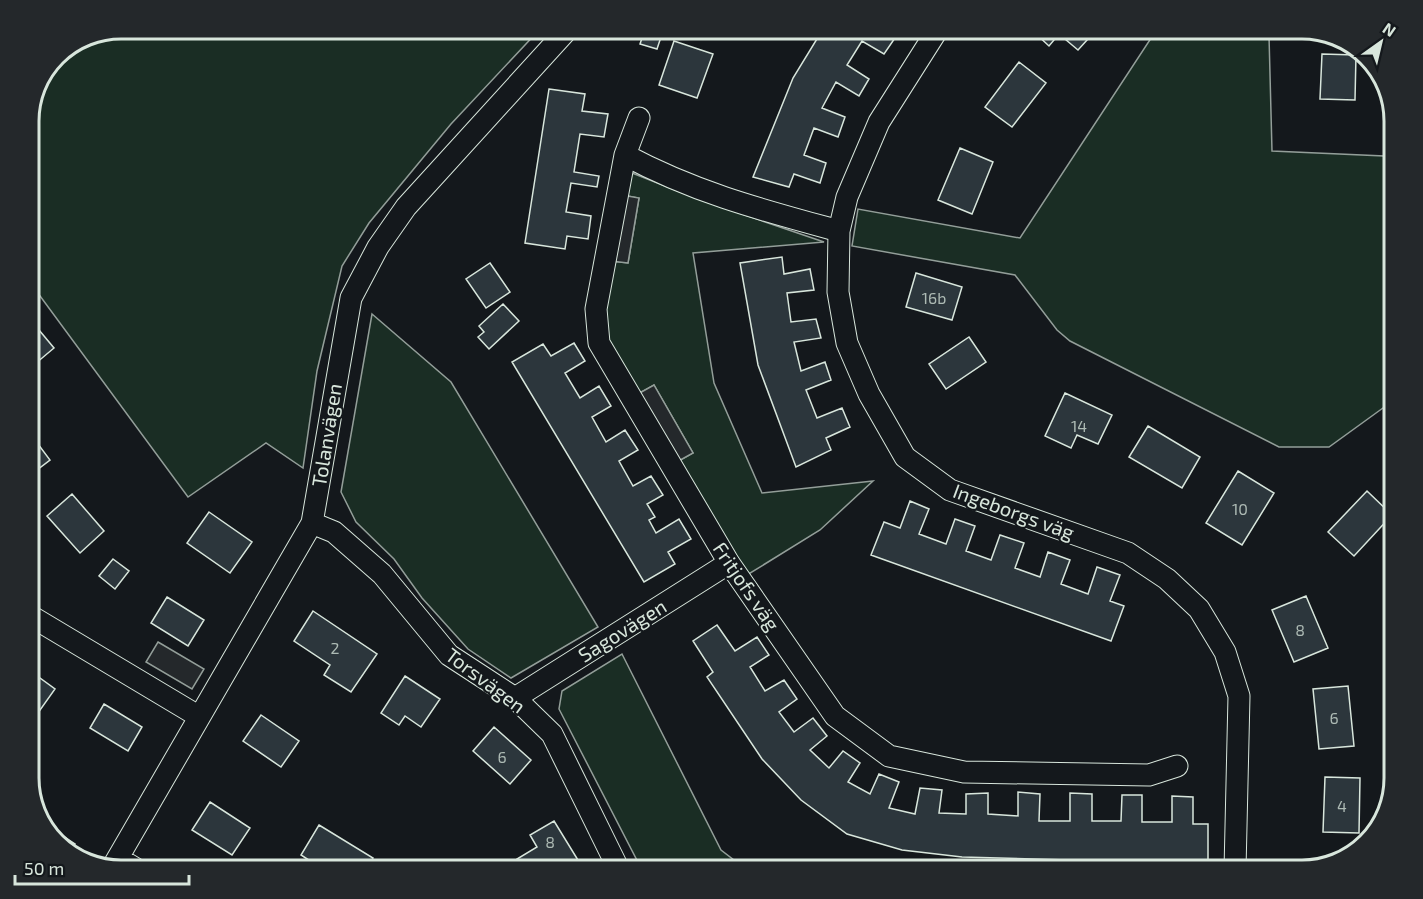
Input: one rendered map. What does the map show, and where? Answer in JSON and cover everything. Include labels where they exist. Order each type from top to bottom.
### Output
[{"type":"street","name":"Tolanvägen","points":[[117,860],[198,716],[312,523],[351,298],[378,247],[406,207],[558,39]]},
{"type":"street","name":"Ingeborgs väg","points":[[931,39],[879,122],[847,197],[839,231],[838,292],[847,343],[869,394],[905,457],[950,490],[1128,553],[1167,579],[1199,609],[1225,652],[1239,696],[1235,860]]},
{"type":"street","name":"Fritjofs väg","points":[[639,118],[626,155],[596,309],[599,343],[729,563],[835,716],[889,756],[963,772],[1149,775],[1177,766]]},
{"type":"street","points":[[626,155],[669,178],[732,202],[839,231]]},
{"type":"street","name":"Torsvägen","points":[[312,523],[334,532],[381,574],[449,655],[515,698],[552,734],[614,860]]},
{"type":"street","name":"Sagovägen","points":[[515,698],[729,563]]},
{"type":"street","points":[[39,621],[198,716]]},
{"type":"green space","points":[[121,39],[531,39],[451,124],[369,223],[342,266],[317,371],[303,468],[266,443],[188,497],[39,295],[39,116],[47,85],[56,71],[80,50],[95,43]]},
{"type":"green space","points":[[1150,39],[1269,39],[1272,151],[1384,156],[1384,407],[1329,447],[1279,447],[1070,341],[1057,330],[1015,275],[852,246],[858,209],[1020,238]]},
{"type":"green space","points":[[627,171],[698,199],[824,242],[693,253],[714,383],[762,493],[873,481],[820,530],[747,575],[675,463],[693,453],[654,385],[636,395],[607,345],[603,310],[611,261],[628,263],[639,198],[622,195]]},
{"type":"green space","points":[[372,314],[451,382],[598,627],[511,678],[468,649],[422,598],[394,559],[356,522],[341,492]]},
{"type":"green space","points":[[622,654],[721,850],[734,860],[637,860],[559,709],[562,691]]},
{"type":"shaded area","points":[[622,195],[639,198],[628,263],[611,261]]},
{"type":"shaded area","points":[[654,385],[693,453],[675,463],[636,395]]},
{"type":"shaded area","points":[[158,642],[204,669],[192,689],[146,662]]},
{"type":"building","points":[[642,39],[660,39],[657,49],[640,44]]},
{"type":"building","points":[[817,39],[894,39],[884,54],[862,41],[847,65],[869,79],[859,96],[836,82],[822,108],[845,117],[838,137],[814,128],[804,155],[826,163],[820,183],[794,174],[789,187],[753,177],[793,78]]},
{"type":"building","points":[[1041,39],[1055,39],[1049,46]]},
{"type":"building","points":[[1065,39],[1088,39],[1078,50]]},
{"type":"building","points":[[674,41],[713,54],[697,98],[659,85]]},
{"type":"building","points":[[1322,54],[1351,55],[1351,72],[1356,72],[1355,100],[1320,99]]},
{"type":"building","points":[[1019,62],[1046,83],[1012,127],[985,107]]},
{"type":"building","points":[[549,89],[585,94],[582,111],[608,114],[604,137],[580,134],[574,172],[599,176],[597,187],[571,183],[566,212],[591,216],[588,239],[567,236],[565,249],[525,243]]},
{"type":"building","points":[[960,148],[993,162],[972,214],[938,200]]},
{"type":"building","points":[[782,257],[784,274],[810,269],[814,290],[787,293],[791,322],[816,319],[821,338],[794,342],[801,371],[825,362],[831,380],[806,390],[817,418],[842,408],[850,427],[826,438],[831,450],[796,467],[758,365],[740,263]]},
{"type":"building","points":[[490,263],[510,292],[486,308],[466,279]]},
{"type":"building","points":[[916,273],[962,287],[952,320],[906,307]]},
{"type":"building","points":[[503,304],[519,321],[489,349],[478,337],[484,332],[479,326]]},
{"type":"building","points":[[39,330],[54,348],[39,361]]},
{"type":"building","points":[[969,337],[986,362],[946,389],[929,364]]},
{"type":"building","points":[[574,343],[585,361],[565,373],[580,398],[599,386],[611,406],[592,417],[606,442],[625,430],[638,450],[619,461],[633,486],[651,476],[663,495],[647,504],[655,517],[649,520],[656,533],[679,519],[691,539],[668,552],[675,564],[644,582],[512,362],[543,344],[551,356]]},
{"type":"building","points":[[1065,393],[1112,415],[1098,444],[1077,435],[1071,448],[1045,436]]},
{"type":"building","points":[[1148,426],[1200,457],[1182,488],[1129,457]]},
{"type":"building","points":[[39,445],[50,460],[39,468]]},
{"type":"building","points":[[1238,471],[1274,493],[1242,545],[1206,523]]},
{"type":"building","points":[[1367,491],[1384,507],[1384,524],[1354,556],[1328,532]]},
{"type":"building","points":[[72,494],[104,531],[80,553],[47,516]]},
{"type":"building","points":[[910,501],[929,509],[919,534],[946,544],[955,519],[975,526],[966,551],[991,560],[1000,535],[1024,543],[1015,568],[1040,577],[1048,552],[1070,560],[1061,584],[1088,594],[1097,567],[1120,575],[1110,601],[1124,606],[1111,641],[871,555],[884,522],[900,528]]},
{"type":"building","points":[[209,512],[252,542],[230,573],[187,543]]},
{"type":"building","points":[[113,559],[129,571],[115,589],[99,576]]},
{"type":"building","points":[[1306,596],[1328,648],[1294,662],[1272,610]]},
{"type":"building","points":[[167,597],[204,620],[188,646],[151,623]]},
{"type":"building","points":[[313,611],[377,654],[351,692],[324,675],[330,665],[294,641]]},
{"type":"building","points":[[717,625],[735,651],[757,637],[769,655],[750,667],[765,691],[784,680],[797,699],[779,712],[794,732],[813,718],[827,736],[810,750],[829,768],[843,751],[860,763],[848,782],[870,794],[879,774],[899,782],[889,808],[915,814],[920,788],[942,790],[939,813],[966,814],[966,794],[988,793],[988,814],[1018,816],[1018,792],[1040,794],[1039,821],[1070,821],[1070,793],[1092,794],[1092,821],[1121,821],[1122,795],[1142,795],[1142,822],[1172,822],[1172,796],[1193,797],[1193,824],[1208,824],[1208,860],[962,857],[902,850],[847,834],[801,800],[762,759],[707,677],[713,672],[693,641]]},
{"type":"building","points":[[405,676],[440,699],[421,727],[405,716],[399,725],[381,713]]},
{"type":"building","points":[[39,677],[55,689],[39,712]]},
{"type":"building","points":[[1348,686],[1354,746],[1319,749],[1313,689]]},
{"type":"building","points":[[104,704],[142,727],[128,751],[90,728]]},
{"type":"building","points":[[261,715],[299,741],[281,767],[243,741]]},
{"type":"building","points":[[494,727],[531,760],[510,784],[473,751]]},
{"type":"building","points":[[1325,777],[1360,778],[1359,833],[1323,832]]},
{"type":"building","points":[[210,802],[250,828],[232,855],[192,830]]},
{"type":"building","points":[[554,821],[578,860],[518,860],[537,847],[530,835]]},
{"type":"building","points":[[319,825],[373,858],[372,860],[309,860],[301,855]]}]
